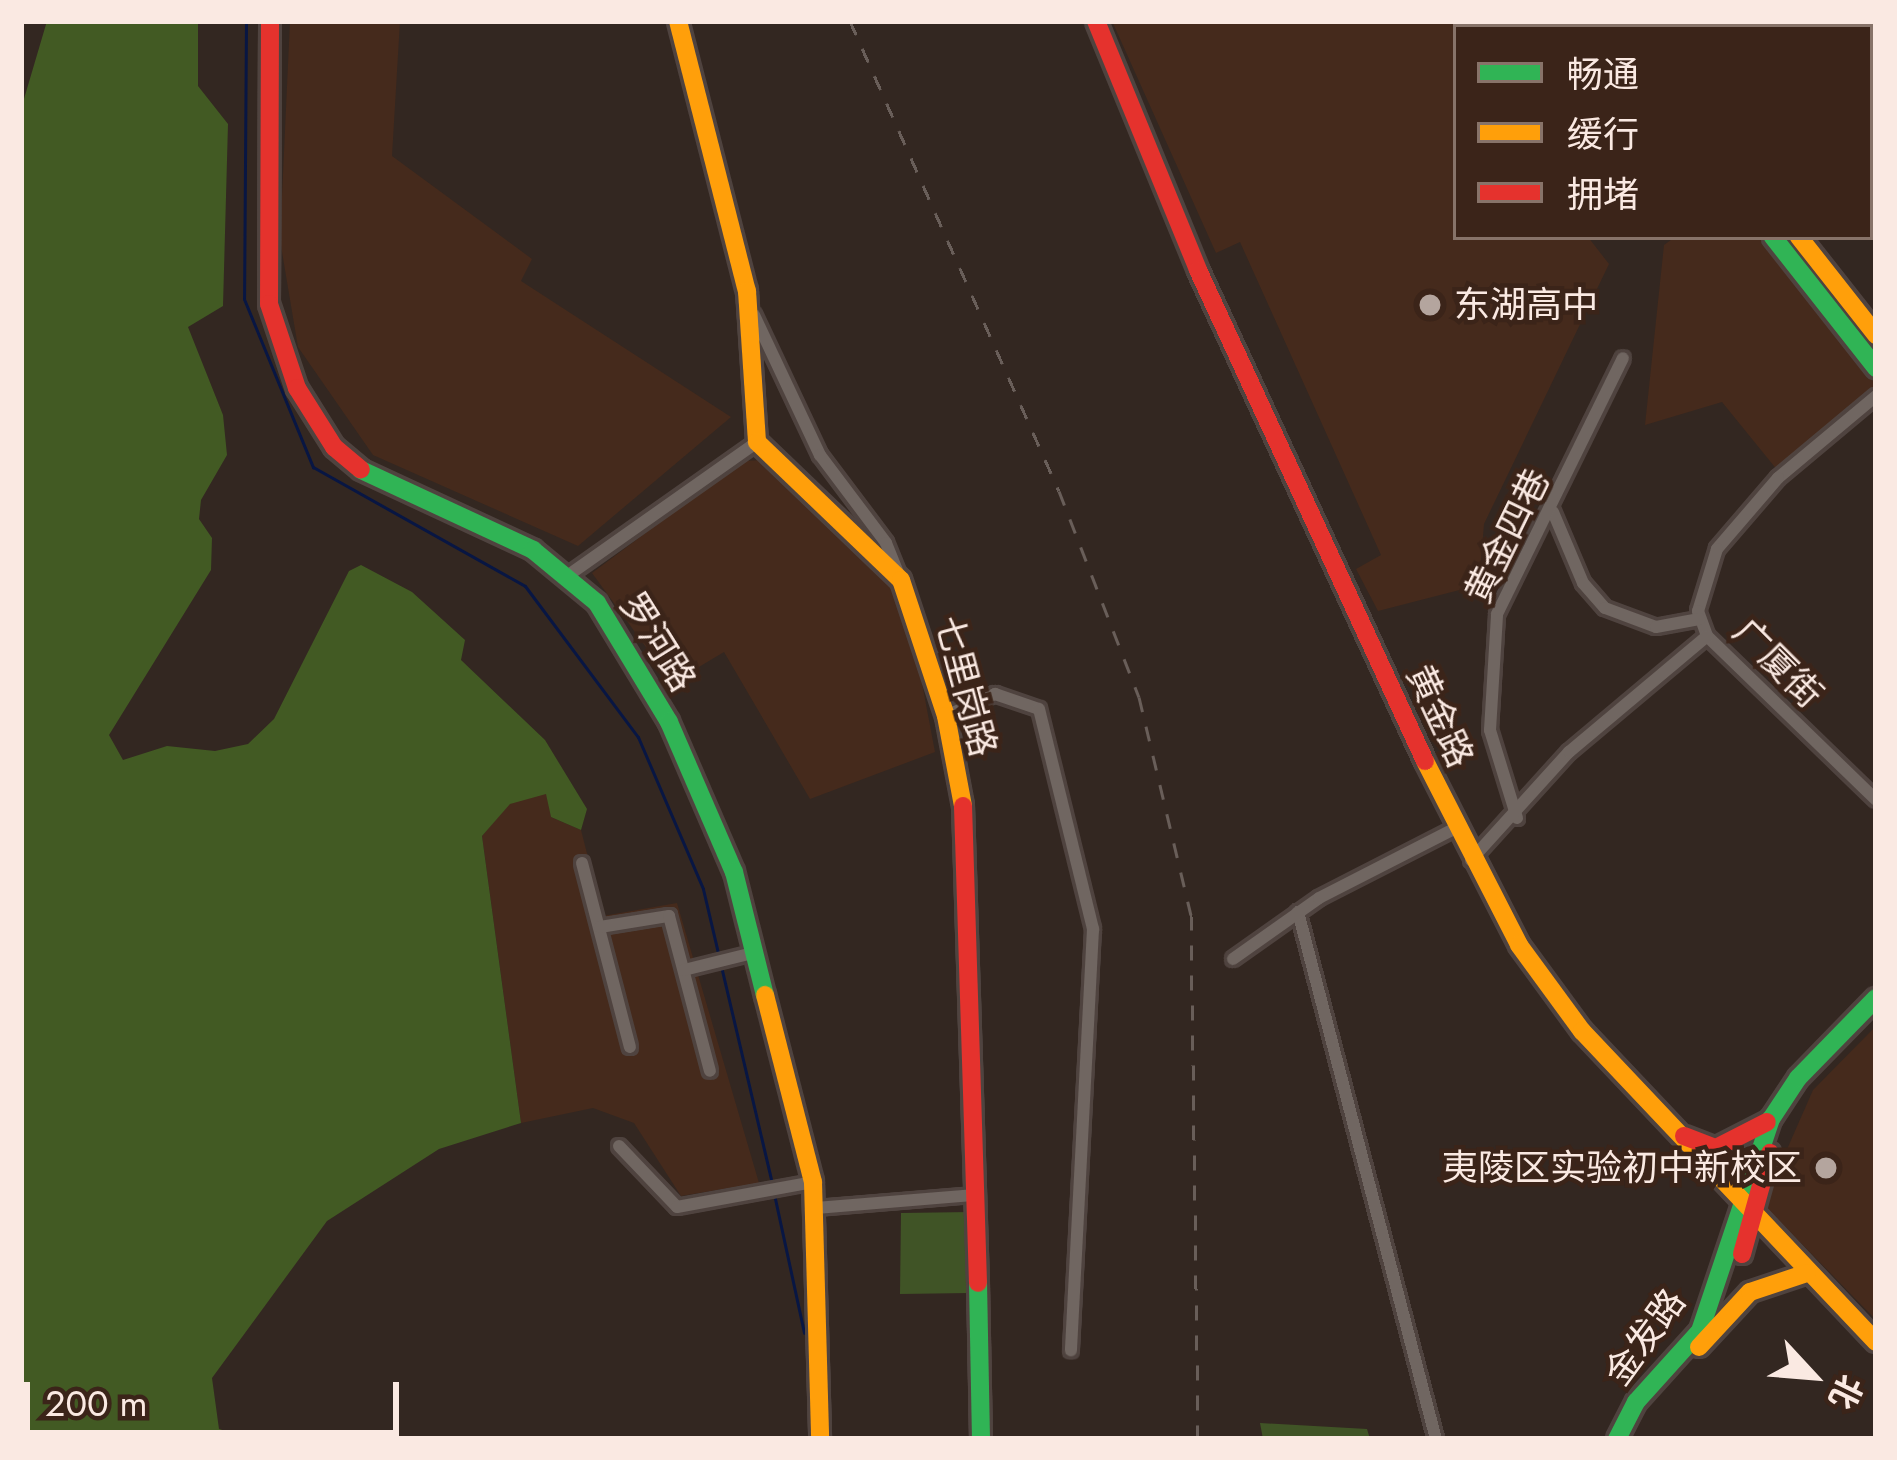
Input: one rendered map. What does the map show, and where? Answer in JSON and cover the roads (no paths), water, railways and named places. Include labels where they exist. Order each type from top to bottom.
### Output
[{"type":"main road","name":"罗河路","points":[[270,21],[269,304],[297,388],[334,447],[369,476],[570,574],[634,656],[669,722],[734,872],[758,951],[813,1182],[820,1439]]},
{"type":"main road","points":[[678,21],[747,291],[757,442]]},
{"type":"main road","name":"黄金路","points":[[1096,21],[1198,270],[1471,860],[1582,1031],[1876,1342]]},
{"type":"main road","points":[[1775,240],[1876,368]]},
{"type":"main road","points":[[1801,240],[1876,334]]},
{"type":"main road","name":"七里岗路","points":[[757,442],[901,580],[946,716],[963,807],[972,945],[982,1439]]},
{"type":"main road","points":[[1748,1210],[1771,1119],[1798,1078],[1876,998]]},
{"type":"main road","points":[[1748,1210],[1782,1124],[1807,1084],[1876,1012]]},
{"type":"main road","points":[[1675,1131],[1716,1148],[1771,1119]]},
{"type":"main road","name":"金发路","points":[[1626,1439],[1644,1407],[1700,1347],[1720,1315],[1748,1210]]},
{"type":"main road","name":"金发路","points":[[1617,1439],[1636,1402],[1700,1331],[1748,1210]]},
{"type":"main road","points":[[1700,1347],[1750,1292],[1807,1273]]},
{"type":"street","points":[[747,291],[820,455],[886,543],[901,580]]},
{"type":"street","name":"黄金四巷","points":[[1517,818],[1490,730],[1491,650],[1497,614],[1552,512],[1623,358]]},
{"type":"street","name":"广厦街","points":[[1876,396],[1778,478],[1717,549],[1699,619],[1707,636],[1876,800]]},
{"type":"street","points":[[570,574],[757,442]]},
{"type":"street","points":[[1552,512],[1583,583],[1605,608],[1656,628],[1699,619]]},
{"type":"street","points":[[1471,860],[1517,818],[1569,752],[1707,636]]},
{"type":"street","points":[[946,716],[994,694],[1039,709],[1093,929],[1071,1350]]},
{"type":"street","points":[[1233,959],[1298,912],[1456,829]]},
{"type":"street","points":[[582,863],[630,1047]]},
{"type":"street","points":[[1298,912],[1436,1439]]},
{"type":"street","points":[[600,927],[669,916],[710,1071]]},
{"type":"street","points":[[684,970],[758,951]]},
{"type":"street","points":[[619,1146],[677,1207],[813,1182]]},
{"type":"street","points":[[816,1208],[975,1195]]},
{"type":"waterway","points":[[246,21],[244,299],[313,467],[525,586],[638,737],[703,889],[719,957]]},
{"type":"waterway","points":[[721,966],[772,1184]]},
{"type":"waterway","points":[[774,1194],[804,1333]]},
{"type":"railway","points":[[850,21],[1059,491],[1139,697],[1191,915],[1198,1439]]},
{"type":"place","name":"东湖高中","points":[[1430,305]]},
{"type":"place","name":"夷陵区实验初中新校区","points":[[1826,1168]]}]
